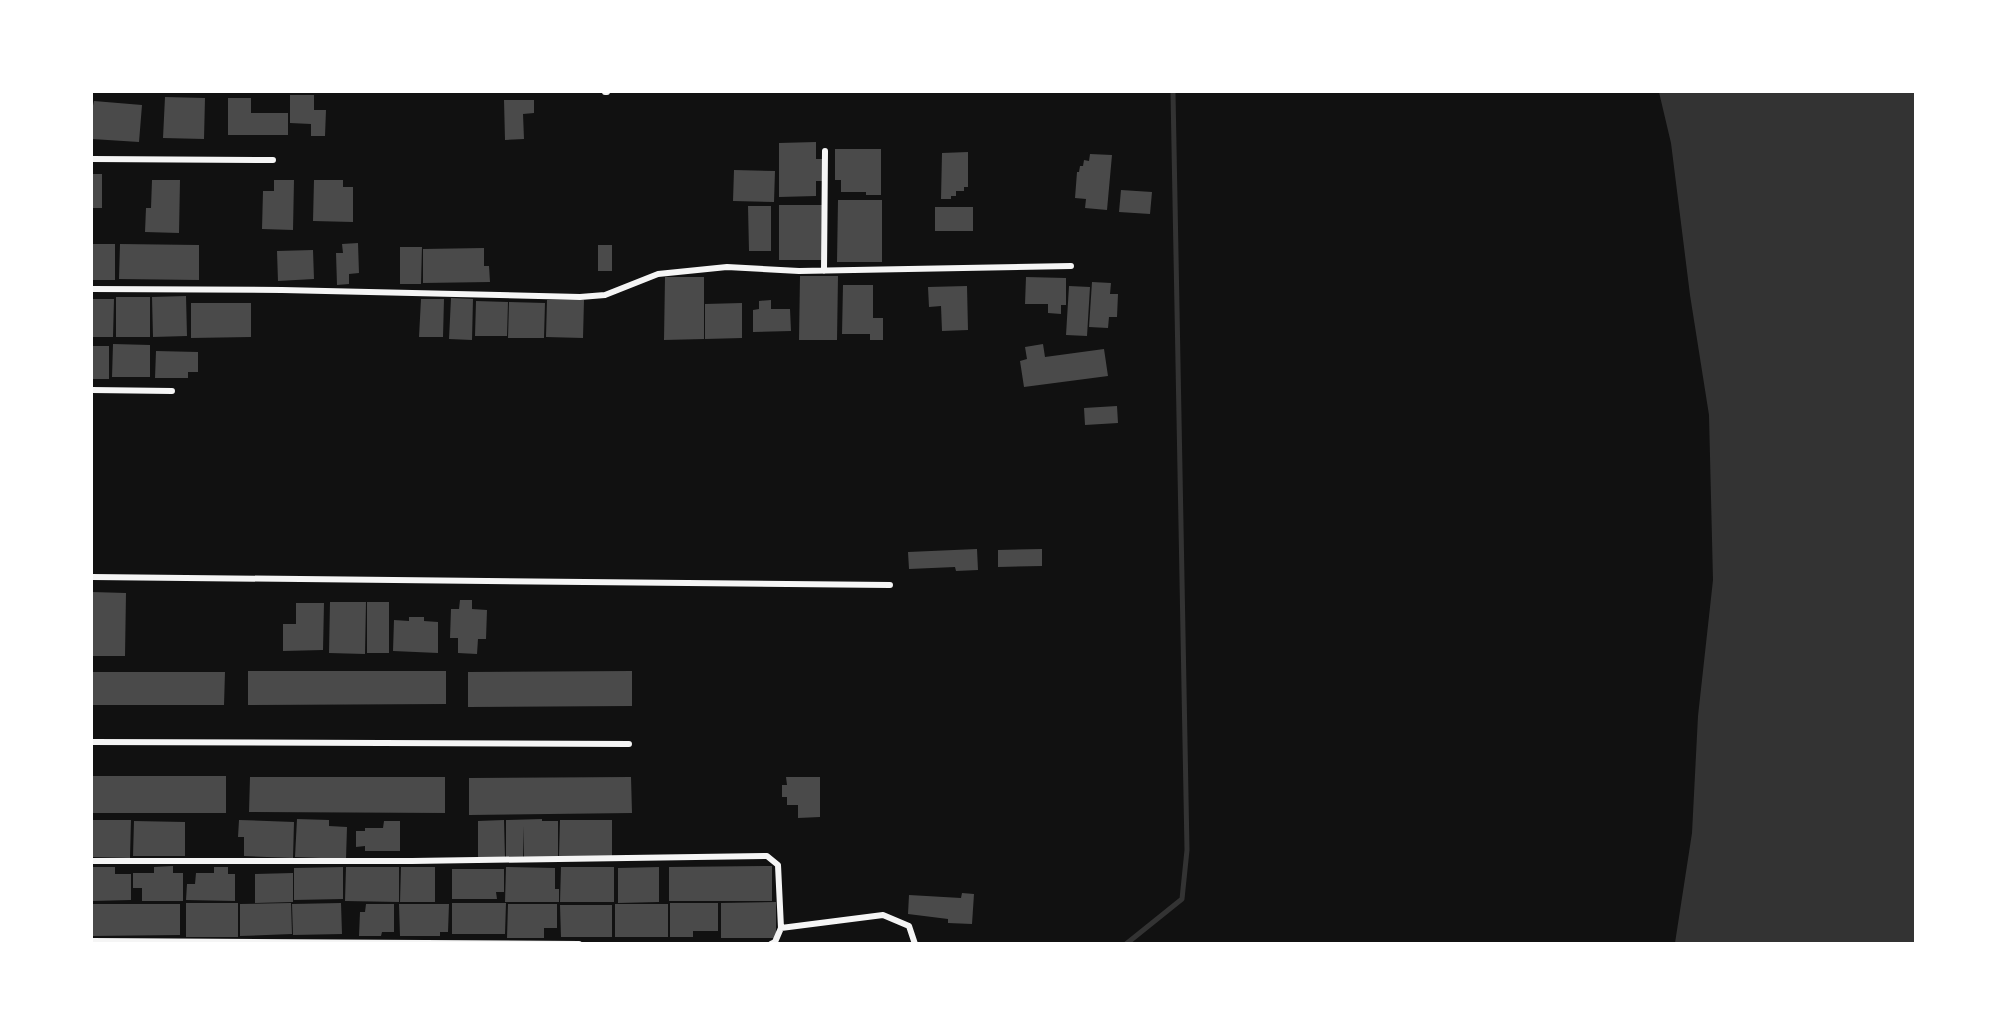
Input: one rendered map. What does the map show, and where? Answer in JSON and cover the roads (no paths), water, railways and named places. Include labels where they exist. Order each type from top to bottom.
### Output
[{"type":"street","points":[[824,271],[825,151]]},
{"type":"street","points":[[92,159],[273,160]]},
{"type":"street","points":[[92,289],[282,290],[580,297],[604,295],[657,274],[727,267],[799,272],[1071,266]]},
{"type":"street","points":[[92,390],[172,391]]},
{"type":"street","points":[[92,577],[890,585]]},
{"type":"street","points":[[92,742],[629,744]]},
{"type":"street","points":[[92,861],[412,861],[767,856],[778,865],[781,928],[773,943]]},
{"type":"street","points":[[781,928],[883,915],[909,926],[915,944]]},
{"type":"street","points":[[92,941],[579,944]]},
{"type":"waterway","points":[[1126,944],[1182,899],[1187,850],[1173,92]]}]
